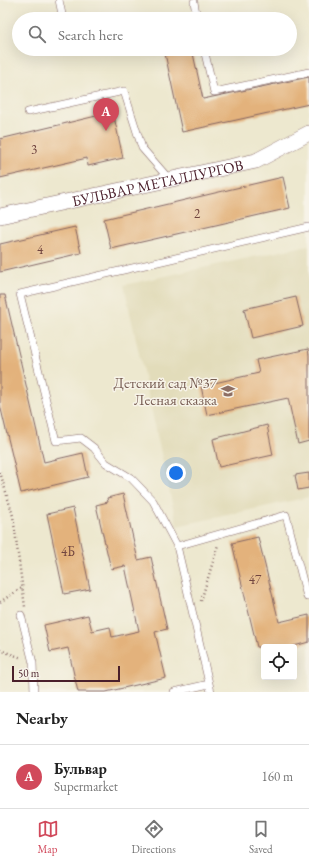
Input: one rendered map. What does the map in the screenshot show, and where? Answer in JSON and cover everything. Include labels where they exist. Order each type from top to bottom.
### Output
[{"type":"street","name":"БУЛЬВАР МЕТАЛЛУРГОВ","points":[[0,216],[256,161],[309,133]]},
{"type":"lane","points":[[59,0],[62,12]]},
{"type":"lane","points":[[194,2],[196,12]]},
{"type":"lane","points":[[206,56],[214,92],[309,72]]},
{"type":"lane","points":[[28,112],[124,91],[142,148],[169,179]]},
{"type":"lane","points":[[211,692],[177,546],[153,501],[131,478],[106,463],[94,448],[81,438],[56,441],[20,294],[309,227]]},
{"type":"lane","points":[[177,546],[286,515],[307,597],[309,596]]},
{"type":"lane","points":[[23,612],[33,663],[34,692]]},
{"type":"lane","points":[[174,692],[209,684]]},
{"type":"path","points":[[0,472],[13,516],[22,586],[23,612]]},
{"type":"path","points":[[194,622],[222,533]]},
{"type":"path","points":[[0,602],[22,586]]},
{"type":"path","points":[[0,650],[33,663]]},
{"type":"shaded area","name":"Детский сад №37 Лесная сказка","points":[[309,245],[309,497],[177,526],[124,285]]},
{"type":"building","points":[[166,56],[194,56],[203,99],[309,77],[309,104],[182,132]]},
{"type":"building","points":[[113,112],[123,158],[88,166],[87,158],[0,178],[0,139]]},
{"type":"building","points":[[283,177],[290,208],[111,249],[104,219]]},
{"type":"building","points":[[75,227],[81,253],[0,272],[0,244]]},
{"type":"building","points":[[0,295],[5,295],[44,462],[83,453],[88,477],[21,493],[0,405]]},
{"type":"building","points":[[296,297],[303,326],[251,338],[244,309]]},
{"type":"building","points":[[308,349],[309,441],[298,444],[288,398],[207,415],[201,386],[259,373],[256,360]]},
{"type":"building","points":[[267,425],[273,455],[219,467],[213,439]]},
{"type":"building","points":[[309,473],[309,488],[298,490],[295,475]]},
{"type":"building","points":[[123,494],[138,560],[151,557],[167,629],[155,632],[166,678],[106,692],[78,692],[68,648],[50,652],[44,625],[88,615],[92,631],[110,627],[112,637],[139,631],[125,566],[111,569],[96,505],[108,502],[107,498]]},
{"type":"building","points":[[73,508],[90,589],[64,594],[47,514]]},
{"type":"building","points":[[258,537],[279,622],[309,615],[309,642],[297,645],[261,644],[261,647],[257,647],[232,543]]},
{"type":"place","name":"Бульвар","points":[[106,131]]},
{"type":"place","name":"Детский сад №37 Лесная сказка","points":[[228,391]]}]
